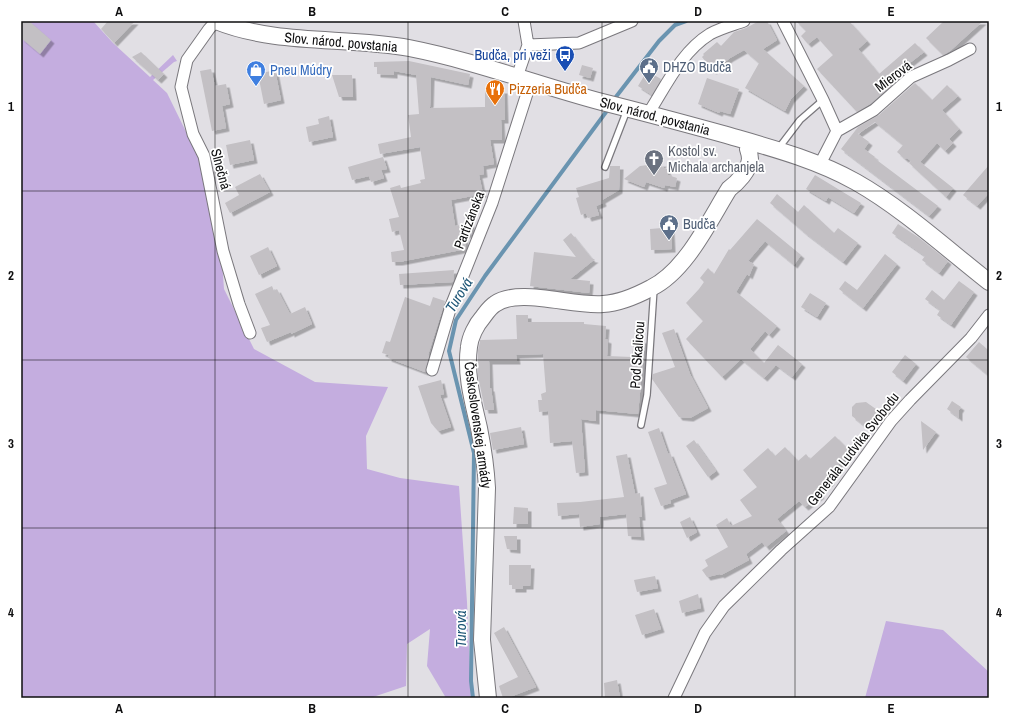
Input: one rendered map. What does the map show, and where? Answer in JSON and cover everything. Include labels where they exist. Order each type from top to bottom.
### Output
[{"type":"street","name":"Slov. národ. povstania","points":[[216,21],[245,30],[274,35],[312,40],[406,48],[462,60],[602,102],[648,114],[750,146],[778,149],[820,164],[856,182],[902,213],[989,282]]},
{"type":"street","name":"Slnečná","points":[[216,21],[187,60],[181,87],[193,134],[204,156],[223,251],[239,304],[250,333]]},
{"type":"street","points":[[524,21],[528,45],[579,43],[627,22]]},
{"type":"street","points":[[648,114],[683,60],[694,47],[710,34],[744,21]]},
{"type":"street","points":[[783,21],[823,100],[836,131],[820,164]]},
{"type":"street","name":"Partizánska","points":[[432,370],[452,306],[492,203],[524,79],[528,45]]},
{"type":"street","name":"Mierová","points":[[836,131],[874,110],[911,77],[970,49]]},
{"type":"street","name":"Československej armády","points":[[488,698],[482,640],[487,488],[485,463],[468,371],[471,338],[480,321],[487,312],[495,304],[505,299],[519,297],[602,305],[629,299],[654,287],[684,260],[729,189],[737,183],[744,174],[750,160],[750,146]]},
{"type":"street","name":"Generála Ludvika Svobodu","points":[[674,698],[705,633],[724,606],[781,550],[829,507],[891,421],[971,338],[989,315]]},
{"type":"lane","points":[[778,149],[800,120],[823,100]]},
{"type":"lane","points":[[605,167],[624,107]]},
{"type":"lane","name":"Pod Skalicou","points":[[641,425],[647,394],[654,287]]},
{"type":"shaded area","points":[[21,21],[93,21],[113,43],[150,77],[173,55],[177,61],[153,80],[167,93],[217,195],[224,289],[254,349],[315,382],[388,387],[366,436],[367,469],[400,478],[459,486],[467,602],[471,698],[446,698],[427,666],[430,629],[407,644],[406,686],[370,698],[21,698]]},
{"type":"shaded area","points":[[886,621],[943,630],[989,672],[989,698],[865,698]]},
{"type":"building","points":[[21,21],[29,21],[51,40],[40,54],[21,38]]},
{"type":"building","points":[[108,21],[135,21],[114,43],[101,29]]},
{"type":"building","points":[[759,21],[767,21],[777,40],[763,49],[804,86],[791,99],[785,111],[745,88],[759,63],[744,50],[730,58],[713,71],[702,57],[704,55],[703,54],[717,42],[721,46],[734,32]]},
{"type":"building","points":[[796,21],[849,21],[867,41],[858,49],[879,74],[915,43],[924,52],[902,69],[905,73],[870,104],[857,112],[817,69],[833,55],[817,37],[808,44],[801,36],[806,31]]},
{"type":"building","points":[[944,21],[983,21],[950,51],[943,55],[926,38]]},
{"type":"building","points":[[141,52],[164,74],[158,80],[132,57]]},
{"type":"building","points":[[409,61],[470,74],[468,85],[431,77],[430,108],[485,107],[485,90],[504,90],[505,120],[501,120],[502,140],[490,140],[494,164],[483,166],[484,174],[479,175],[483,194],[451,200],[455,226],[471,223],[472,234],[464,235],[466,249],[399,262],[392,262],[391,252],[404,250],[399,230],[392,232],[389,219],[399,217],[390,188],[400,185],[401,188],[421,183],[420,180],[425,179],[420,147],[380,154],[378,144],[411,137],[408,115],[419,114],[416,75],[394,71],[394,75],[377,74],[377,67],[374,67],[374,62]]},
{"type":"building","points":[[582,65],[593,68],[590,78],[579,75]]},
{"type":"building","points":[[211,69],[215,86],[226,84],[230,104],[222,106],[226,128],[212,131],[200,71]]},
{"type":"building","points":[[275,70],[281,100],[264,104],[258,74]]},
{"type":"building","points":[[647,71],[661,79],[652,95],[638,86]]},
{"type":"building","points":[[332,75],[352,75],[353,97],[339,97]]},
{"type":"building","points":[[707,78],[739,89],[730,114],[720,111],[719,113],[698,104]]},
{"type":"building","points":[[915,83],[932,100],[947,85],[958,96],[942,110],[959,129],[949,139],[953,143],[945,151],[937,143],[920,162],[953,188],[946,197],[909,163],[911,161],[907,158],[905,159],[897,152],[903,145],[875,122],[858,134],[869,142],[864,149],[875,157],[874,158],[938,206],[929,216],[841,149],[858,127],[879,115]]},
{"type":"building","points":[[329,116],[333,137],[309,142],[306,127],[319,124],[318,119]]},
{"type":"building","points":[[250,140],[254,160],[230,165],[226,145]]},
{"type":"building","points":[[383,157],[387,169],[381,170],[384,178],[371,182],[369,176],[352,180],[348,167]]},
{"type":"building","name":"Kostol sv. Michala archanjela","points":[[663,163],[661,167],[667,169],[668,175],[677,178],[675,187],[665,185],[664,188],[646,182],[644,187],[624,179],[640,166]]},
{"type":"building","points":[[989,165],[989,193],[977,206],[963,195]]},
{"type":"building","points":[[610,166],[620,166],[619,190],[602,200],[603,203],[596,206],[599,215],[588,218],[586,213],[581,215],[576,198],[579,197],[576,188],[609,178]]},
{"type":"building","points":[[260,174],[270,192],[230,213],[225,203],[239,195],[235,187]]},
{"type":"building","points":[[815,175],[861,203],[854,213],[828,197],[826,201],[806,189]]},
{"type":"building","points":[[777,194],[798,212],[804,205],[834,233],[838,228],[858,243],[843,262],[805,233],[770,203]]},
{"type":"building","points":[[757,219],[801,255],[794,265],[765,241],[748,261],[754,264],[749,276],[747,274],[736,292],[777,326],[769,335],[765,331],[750,349],[764,363],[778,345],[802,364],[792,377],[776,365],[764,378],[741,359],[722,377],[686,339],[703,321],[686,303],[704,282],[700,278],[708,268],[714,274],[729,249],[730,250]]},
{"type":"building","points":[[898,224],[918,237],[948,261],[939,273],[922,260],[925,256],[892,233]]},
{"type":"building","points":[[650,229],[671,229],[672,249],[651,250]]},
{"type":"building","points":[[571,233],[592,259],[595,259],[570,279],[590,281],[589,293],[530,286],[534,252],[576,257],[563,240]]},
{"type":"building","points":[[268,247],[277,266],[259,275],[250,256]]},
{"type":"building","points":[[885,254],[897,264],[863,308],[839,289],[845,281],[857,290]]},
{"type":"building","points":[[454,270],[453,282],[400,285],[399,274]]},
{"type":"building","points":[[959,281],[974,292],[951,325],[937,315],[940,310],[925,299],[932,290],[944,300]]},
{"type":"building","points":[[272,286],[274,291],[277,289],[290,314],[305,307],[312,324],[291,334],[291,332],[267,342],[261,328],[270,325],[255,294]]},
{"type":"building","points":[[810,293],[826,303],[817,317],[801,307]]},
{"type":"building","points":[[405,297],[430,306],[433,297],[445,301],[428,355],[425,372],[388,358],[389,355],[382,353],[386,341],[390,342]]},
{"type":"building","points":[[516,315],[528,315],[528,322],[584,322],[584,324],[606,326],[605,339],[608,340],[607,356],[632,357],[634,339],[645,340],[638,414],[596,410],[596,421],[581,419],[585,472],[576,473],[572,441],[550,443],[548,411],[539,412],[538,400],[542,400],[541,394],[546,392],[543,354],[516,355],[517,361],[489,361],[490,388],[494,410],[485,410],[478,376],[478,350],[480,340],[517,339]]},
{"type":"building","points":[[674,329],[690,374],[708,408],[690,418],[679,417],[652,379],[653,374],[675,367],[662,333]]},
{"type":"building","points":[[979,342],[989,351],[989,376],[966,357]]},
{"type":"building","points":[[905,355],[916,364],[903,381],[892,372]]},
{"type":"building","points":[[441,380],[444,394],[440,395],[451,427],[438,431],[431,423],[418,386]]},
{"type":"building","points":[[952,401],[961,407],[959,410],[959,418],[947,409]]},
{"type":"building","points":[[866,402],[880,412],[867,428],[852,416],[852,407],[856,403]]},
{"type":"building","points":[[921,421],[936,432],[923,450]]},
{"type":"building","points":[[521,427],[524,444],[493,450],[490,433]]},
{"type":"building","points":[[659,428],[668,454],[670,453],[686,494],[670,500],[671,503],[661,506],[654,488],[667,484],[648,432]]},
{"type":"building","points":[[835,436],[851,452],[826,476],[831,481],[819,492],[821,495],[805,507],[799,501],[777,519],[786,531],[766,547],[762,542],[746,554],[749,560],[721,575],[707,577],[702,570],[708,566],[705,560],[728,547],[716,525],[727,518],[731,526],[752,516],[740,500],[757,487],[743,470],[768,448],[775,456],[785,447],[798,461],[806,454],[810,459]]},
{"type":"building","points":[[694,440],[716,471],[708,477],[686,446]]},
{"type":"building","points":[[627,454],[635,494],[640,493],[642,517],[639,517],[641,537],[628,536],[626,514],[600,517],[600,524],[580,527],[579,514],[558,516],[557,503],[624,497],[616,456]]},
{"type":"building","points":[[514,507],[528,508],[528,524],[513,524]]},
{"type":"building","points":[[690,517],[697,532],[687,538],[680,522]]},
{"type":"building","points":[[504,536],[517,536],[517,550],[507,549]]},
{"type":"building","points":[[509,565],[531,565],[530,586],[523,586],[523,589],[512,589],[512,585],[509,585]]},
{"type":"building","points":[[655,576],[658,588],[637,592],[634,580]]},
{"type":"building","points":[[698,594],[701,608],[682,613],[679,601]]},
{"type":"building","points":[[654,609],[661,629],[642,635],[635,615]]},
{"type":"building","points":[[504,627],[536,687],[507,698],[503,698],[499,686],[518,677],[494,633]]},
{"type":"building","points":[[617,680],[620,698],[605,698],[604,683]]},
{"type":"waterway","name":"Turová","points":[[612,102],[659,41],[675,25],[686,21]]},
{"type":"waterway","name":"Turová","points":[[473,698],[471,681],[474,453],[449,351],[456,320],[485,276],[609,108]]},
{"type":"place","name":"Budča, pri veži","points":[[565,72]]},
{"type":"place","name":"DHZO Budča","points":[[649,84]]},
{"type":"place","name":"Pneu Múdry","points":[[256,87]]},
{"type":"place","name":"Pizzeria Budča","points":[[495,106]]},
{"type":"place","name":"Kostol sv. Michala archanjela","points":[[654,176]]},
{"type":"place","name":"Budča","points":[[669,241]]}]
